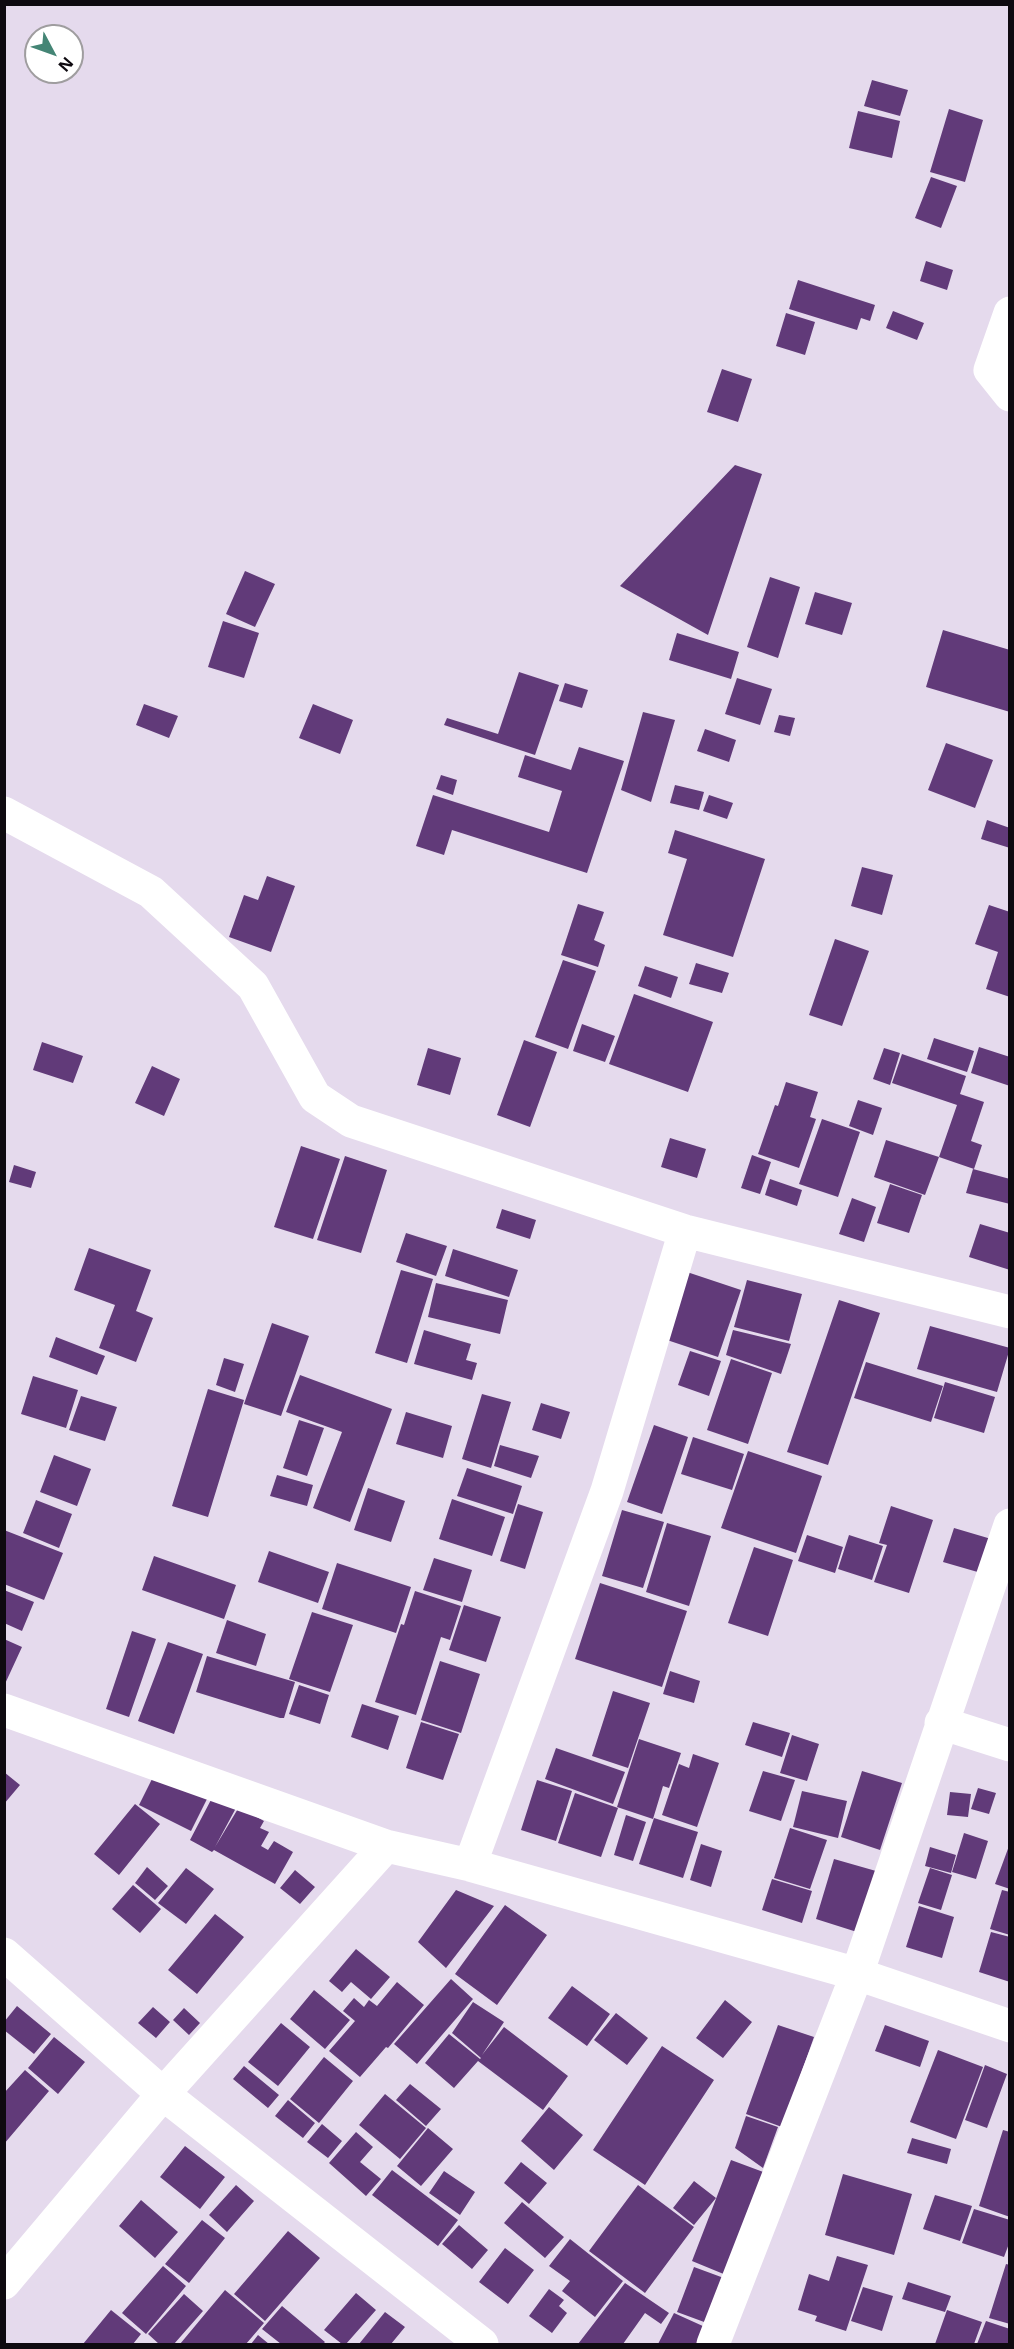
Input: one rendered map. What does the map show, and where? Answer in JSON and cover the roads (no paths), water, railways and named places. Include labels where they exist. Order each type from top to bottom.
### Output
[{"type":"street","points":[[1010,313],[990,370],[1010,396]]},
{"type":"street","points":[[4,813],[151,892],[254,986],[315,1097],[351,1121],[685,1231],[1010,1312]]},
{"type":"street","points":[[470,1865],[607,1491],[685,1231]]},
{"type":"street","points":[[713,2344],[857,1974],[1010,1525]]},
{"type":"street","points":[[4,1710],[386,1846],[470,1865],[857,1974],[1010,2026]]},
{"type":"street","points":[[941,1723],[1010,1745]]},
{"type":"street","points":[[4,2283],[163,2094],[386,1846]]},
{"type":"street","points":[[4,1954],[163,2094],[482,2344]]}]
